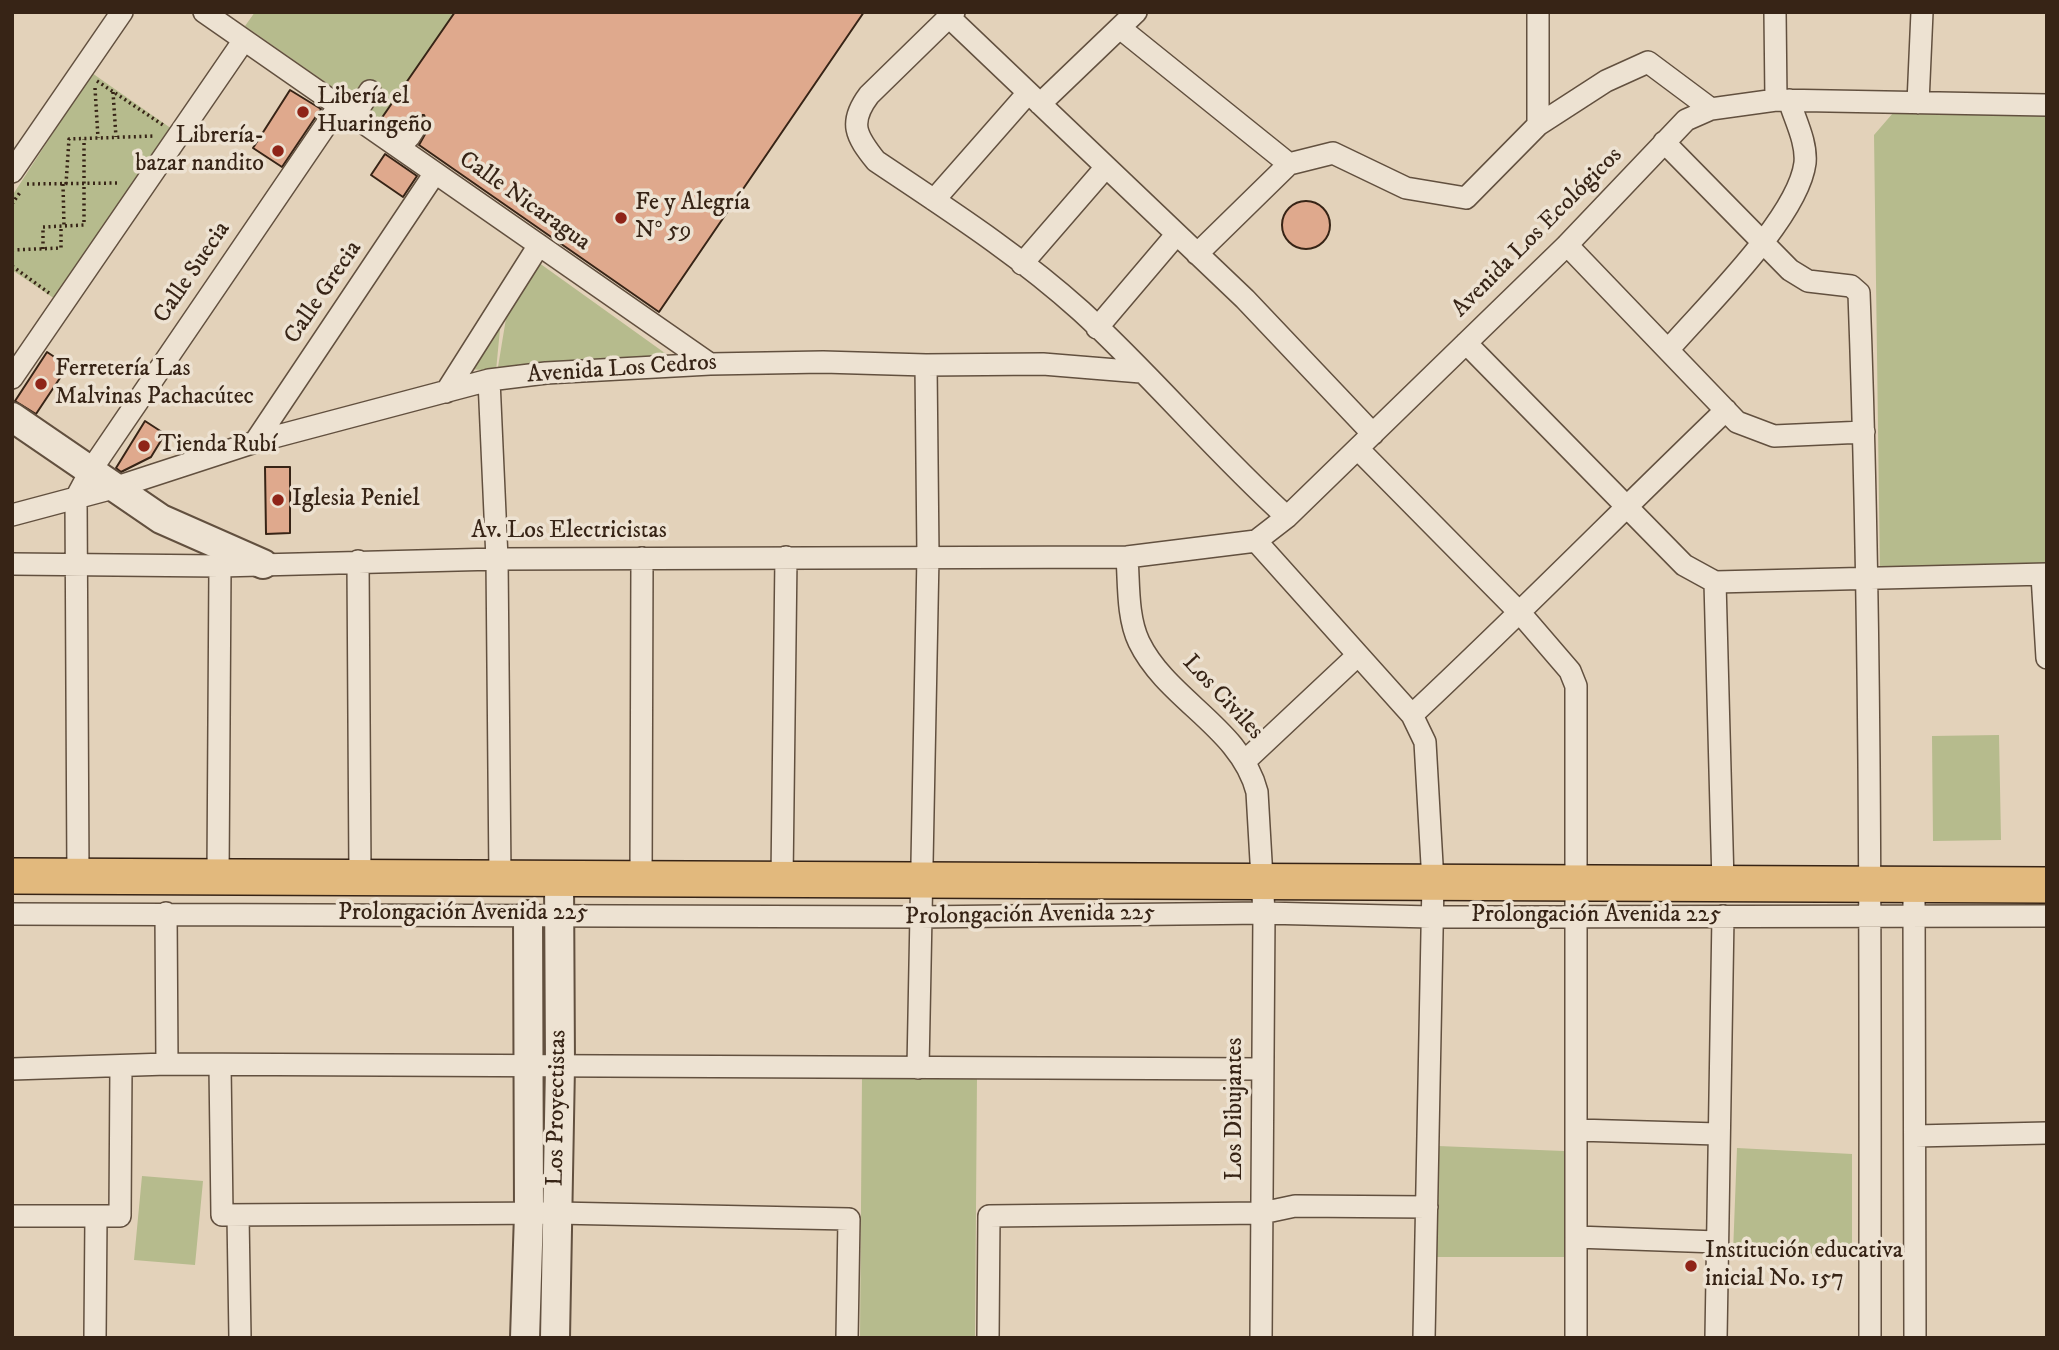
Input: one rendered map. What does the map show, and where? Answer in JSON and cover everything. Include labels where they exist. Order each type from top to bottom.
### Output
[{"type":"main road","name":"Prolongación Avenida 225","points":[[12,876],[360,875],[921,880],[1264,897],[1433,882],[1576,899],[1914,900],[2047,885]]},
{"type":"street","points":[[22,177],[122,12]]},
{"type":"street","name":"Calle Nicaragua","points":[[204,12],[228,19],[244,40],[710,363]]},
{"type":"street","points":[[934,200],[1034,98],[1136,12]]},
{"type":"street","points":[[1538,12],[1538,125]]},
{"type":"street","points":[[1668,349],[1762,243],[1800,183],[1805,162],[1804,145],[1783,100],[1775,12]]},
{"type":"street","points":[[1918,103],[1922,12]]},
{"type":"street","points":[[1287,517],[1234,469],[1097,328],[1022,264],[876,160],[862,144],[856,128],[858,109],[951,15],[1105,167],[1245,299],[1365,442],[1570,671],[1576,686],[1576,1338]]},
{"type":"street","points":[[1120,28],[1289,164]]},
{"type":"street","points":[[12,378],[142,190],[165,141],[244,40]]},
{"type":"street","points":[[1198,254],[1289,164],[1332,153],[1406,188],[1466,198],[1538,125],[1606,81],[1648,62],[1711,109]]},
{"type":"street","name":"Avenida Los Ecológicos","points":[[1256,541],[1287,517],[1567,245],[1686,120],[1711,109],[1783,100],[2047,105]]},
{"type":"street","name":"Calle Suecia","points":[[76,498],[91,470],[339,106]]},
{"type":"street","points":[[1664,142],[1790,270],[1808,281],[1857,288],[1864,432],[1870,899],[1870,1338]]},
{"type":"street","points":[[1022,264],[1105,167]]},
{"type":"street","name":"Calle Grecia","points":[[255,442],[436,173]]},
{"type":"street","points":[[1097,328],[1176,235]]},
{"type":"street","points":[[446,392],[539,245]]},
{"type":"street","points":[[1567,245],[1737,422],[1774,436],[1864,432]]},
{"type":"street","points":[[1466,343],[1684,565],[1715,582],[2044,574],[2047,658]]},
{"type":"street","name":"Avenida Los Cedros","points":[[12,515],[117,487],[255,442],[489,380],[545,373],[710,363],[1043,364],[1141,372]]},
{"type":"street","points":[[918,1068],[928,556],[926,365]]},
{"type":"street","points":[[489,380],[497,559],[500,878]]},
{"type":"street","points":[[1412,715],[1521,614],[1626,506],[1726,410]]},
{"type":"street","points":[[12,417],[161,519],[263,564]]},
{"type":"street","points":[[76,498],[78,876]]},
{"type":"street","points":[[1127,556],[1256,541],[1412,715],[1425,742],[1433,882],[1424,1338]]},
{"type":"street","name":"Av. Los Electricistas","points":[[12,564],[220,566],[497,559],[1127,556]]},
{"type":"street","name":"Los Civiles","points":[[1127,556],[1133,622],[1139,642],[1175,691],[1231,744],[1245,761],[1257,792],[1264,897]]},
{"type":"street","points":[[782,879],[786,557]]},
{"type":"street","points":[[641,878],[642,558]]},
{"type":"street","points":[[358,561],[360,875]]},
{"type":"street","points":[[218,876],[220,566]]},
{"type":"street","points":[[1715,582],[1723,899],[1716,1338]]},
{"type":"street","points":[[1245,761],[1358,655]]},
{"type":"street","name":"Los Proyectistas","points":[[555,1338],[560,1066],[559,877]]},
{"type":"street","name":"Prolongación Avenida 225","points":[[12,914],[920,918],[1264,897],[1431,917],[1576,899]]},
{"type":"street","name":"Los Dibujantes","points":[[1261,1338],[1264,897]]},
{"type":"street","points":[[1914,900],[1916,1338]]},
{"type":"street","name":"Prolongación Avenida 225","points":[[1914,900],[2047,916]]},
{"type":"street","points":[[166,913],[167,1065]]},
{"type":"street","points":[[525,1338],[529,1214],[528,915]]},
{"type":"street","points":[[12,1069],[220,1065],[1262,1069]]},
{"type":"street","points":[[220,1065],[222,1215],[557,1213],[849,1219],[847,1338]]},
{"type":"street","points":[[12,1216],[120,1216],[121,1066]]},
{"type":"street","points":[[1576,1130],[1718,1134]]},
{"type":"street","points":[[1915,1136],[2047,1133]]},
{"type":"street","points":[[988,1338],[989,1216],[1262,1213],[1295,1206],[1427,1207]]},
{"type":"street","points":[[238,1215],[240,1338]]},
{"type":"street","points":[[95,1338],[96,1216]]},
{"type":"street","points":[[1576,1237],[1717,1242]]},
{"type":"path","points":[[86,91],[94,79]]},
{"type":"path","points":[[12,250],[61,248],[69,139],[165,141],[168,128],[94,79]]},
{"type":"path","points":[[94,79],[98,138]]},
{"type":"path","points":[[113,92],[116,138]]},
{"type":"path","points":[[43,249],[43,227],[85,226],[84,139]]},
{"type":"path","points":[[12,204],[22,177],[65,184],[132,183],[142,190]]},
{"type":"path","points":[[12,266],[57,298]]},
{"type":"green space","points":[[255,12],[455,12],[381,121],[245,26]]},
{"type":"green space","points":[[92,73],[172,129],[58,301],[12,270],[12,196]]},
{"type":"green space","points":[[2047,112],[2047,564],[1880,575],[1874,135],[1893,113]]},
{"type":"green space","points":[[535,260],[669,356],[498,367],[510,294]]},
{"type":"green space","points":[[502,308],[496,371],[468,369]]},
{"type":"green space","points":[[1999,735],[2001,840],[1933,841],[1932,736]]},
{"type":"green space","points":[[862,1076],[977,1077],[975,1338],[860,1338]]},
{"type":"green space","points":[[1438,1146],[1564,1151],[1568,1257],[1436,1257]]},
{"type":"green space","points":[[1737,1148],[1852,1154],[1852,1258],[1733,1253]]},
{"type":"green space","points":[[142,1176],[203,1181],[195,1265],[134,1260]]},
{"type":"building","name":"Fe y Alegría N° 59","points":[[455,12],[864,12],[659,312],[419,145],[429,127],[424,115],[409,115],[398,131],[381,119]]},
{"type":"building","points":[[290,90],[321,109],[282,167],[253,148]]},
{"type":"building","points":[[385,154],[417,176],[403,197],[371,175]]},
{"type":"building","points":[[1306,201],[1323,208],[1330,225],[1323,242],[1306,249],[1289,242],[1282,225],[1289,208]]},
{"type":"building","name":"Ferretería Las Malvinas Pachacútec","points":[[47,352],[68,366],[36,414],[15,401]]},
{"type":"building","name":"Tienda Rubí","points":[[145,421],[165,434],[151,457],[121,472],[116,468]]},
{"type":"building","name":"Iglesia Peniel","points":[[265,467],[290,467],[290,533],[266,534]]},
{"type":"place","name":"Libería el Huaringeño","points":[[303,112]]},
{"type":"place","name":"Librería- bazar nandito","points":[[278,151]]},
{"type":"place","name":"Fe y Alegría N° 59","points":[[621,218]]},
{"type":"place","name":"Ferretería Las Malvinas Pachacútec","points":[[41,384]]},
{"type":"place","name":"Tienda Rubí","points":[[144,446]]},
{"type":"place","name":"Iglesia Peniel","points":[[278,500]]},
{"type":"place","name":"Institución educativa inicial No. 157","points":[[1691,1266]]}]
